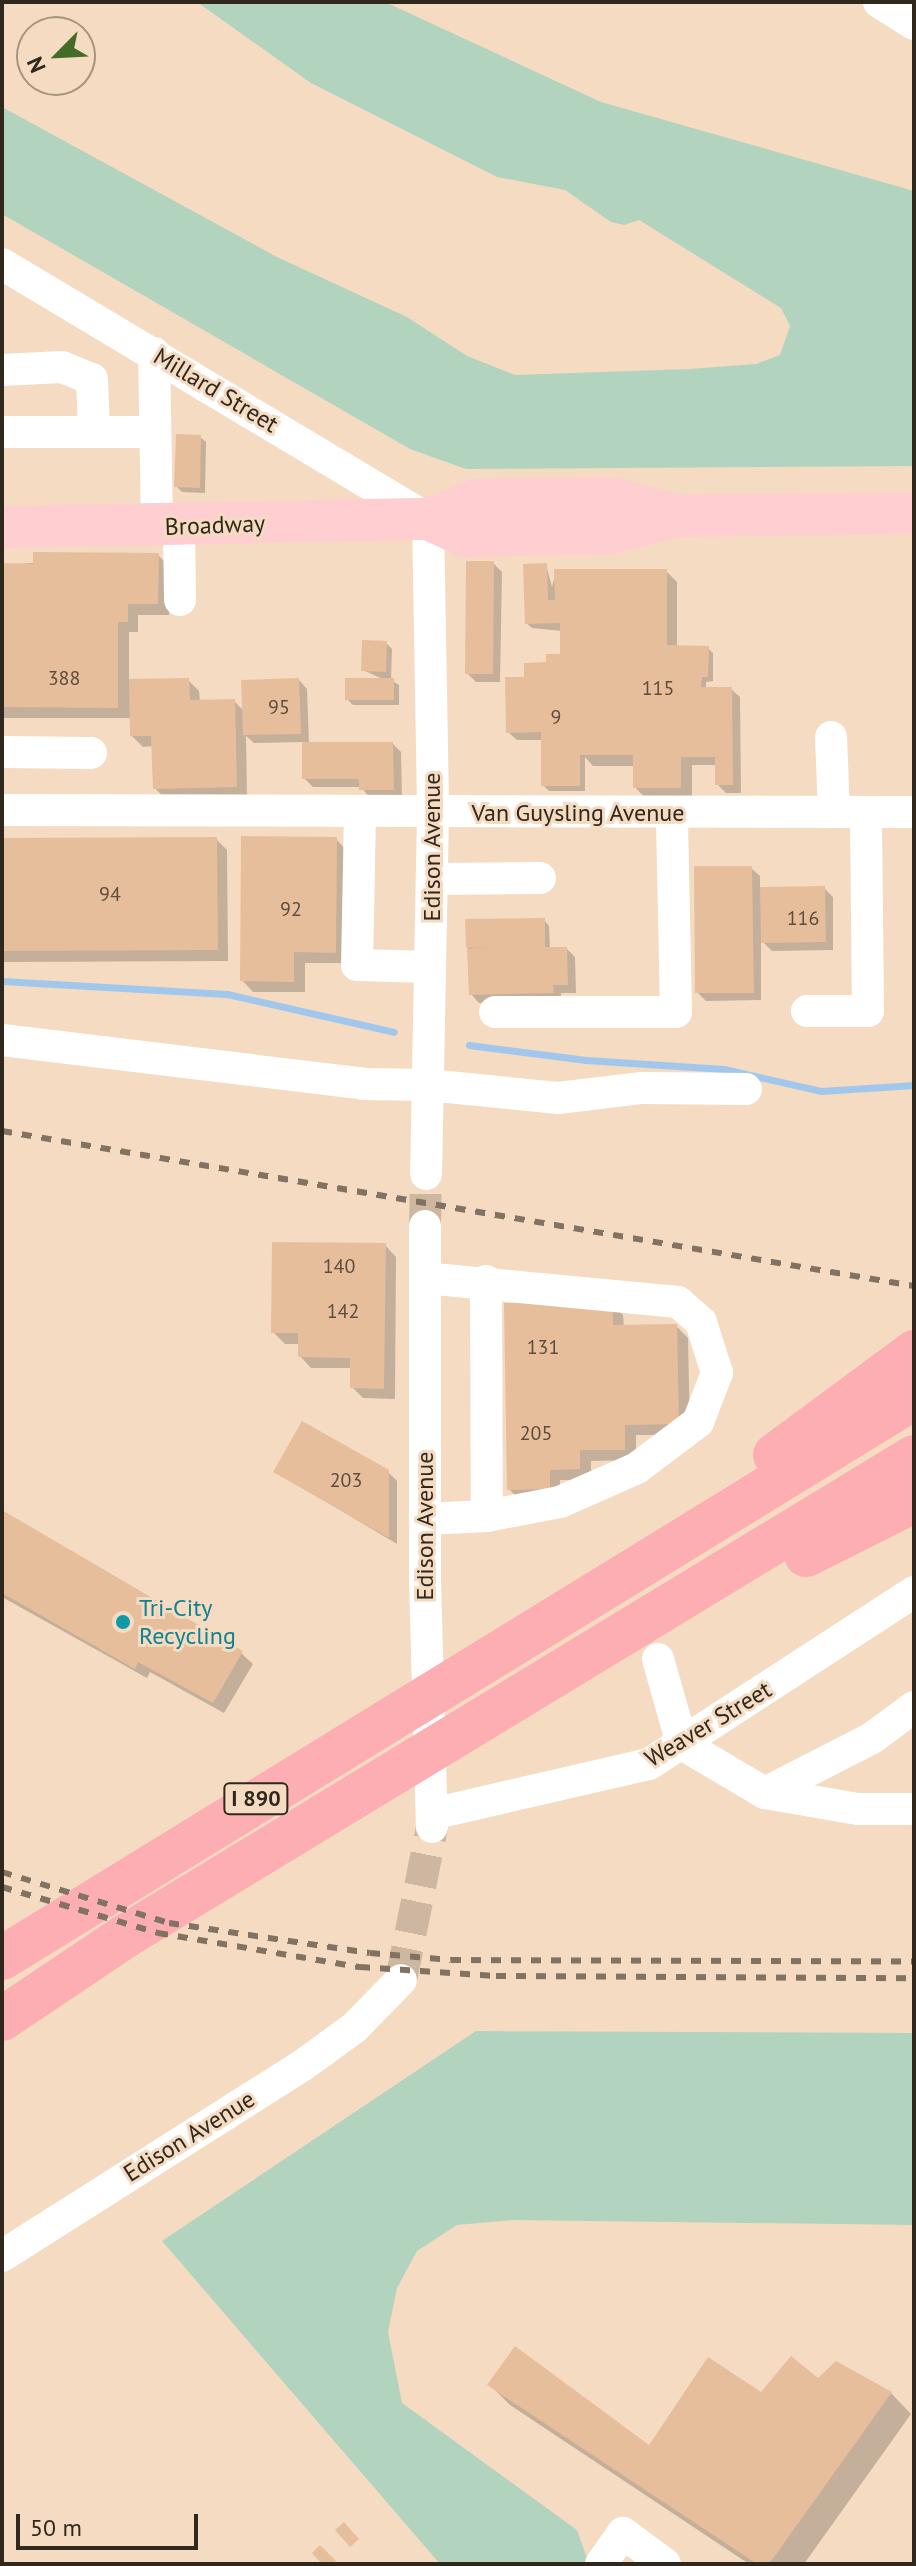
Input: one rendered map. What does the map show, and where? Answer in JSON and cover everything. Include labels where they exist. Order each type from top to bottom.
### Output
[{"type":"highway","points":[[513,1644],[914,1352]]},
{"type":"highway","name":"I 890","points":[[2,1958],[914,1398]]},
{"type":"highway","name":"I 890","points":[[2,2019],[124,1937],[914,1457]]},
{"type":"highway","points":[[538,1687],[914,1501]]},
{"type":"main road","name":"Broadway","points":[[2,527],[428,519],[477,500],[611,498],[681,516],[914,513]]},
{"type":"street","points":[[879,2],[914,24]]},
{"type":"street","name":"Millard Street","points":[[4,271],[154,353],[428,519]]},
{"type":"street","points":[[154,353],[155,432],[180,600]]},
{"type":"street","points":[[2,370],[62,367],[92,379],[94,432]]},
{"type":"street","points":[[2,432],[155,432]]},
{"type":"street","name":"Edison Avenue","points":[[426,1174],[433,813],[428,519]]},
{"type":"street","points":[[831,737],[834,812]]},
{"type":"street","points":[[2,752],[91,753]]},
{"type":"street","name":"Van Guysling Avenue","points":[[2,810],[914,812]]},
{"type":"street","points":[[360,812],[357,965],[430,967]]},
{"type":"street","points":[[807,1011],[868,1011],[866,812]]},
{"type":"street","points":[[495,1012],[676,1012],[672,813]]},
{"type":"street","points":[[432,879],[540,878]]},
{"type":"street","points":[[2,1040],[363,1084],[428,1085],[558,1098],[642,1088],[746,1089]]},
{"type":"street","name":"Edison Avenue","points":[[425,1226],[425,1519],[432,1820]]},
{"type":"street","points":[[425,1278],[486,1281],[678,1302],[701,1322],[717,1373],[698,1422],[637,1468],[560,1502],[487,1516],[425,1519]]},
{"type":"street","points":[[486,1281],[487,1516]]},
{"type":"street","name":"Weaver Street","points":[[432,1820],[649,1764],[914,1592]]},
{"type":"street","points":[[658,1659],[682,1744],[765,1793],[858,1809],[914,1809]]},
{"type":"street","points":[[765,1793],[872,1738],[914,1707]]},
{"type":"street","name":"Edison Avenue","points":[[2,2256],[303,2065],[354,2028],[401,1980]]},
{"type":"street","name":"Edison Avenue","points":[[2,2249],[46,2226]]},
{"type":"street","points":[[601,2564],[623,2533],[665,2564]]},
{"type":"green space","points":[[197,2],[385,2],[601,102],[914,191],[914,466],[466,469],[410,449],[2,214],[2,107],[277,257],[407,317],[467,356],[515,375],[756,364],[780,355],[790,326],[781,308],[639,220],[624,225],[611,222],[565,190],[497,177],[311,83]]},
{"type":"green space","points":[[476,2031],[914,2033],[914,2225],[512,2220],[457,2225],[417,2251],[397,2288],[388,2332],[402,2403],[577,2530],[588,2561],[581,2564],[440,2564],[162,2241]]},
{"type":"building","points":[[176,434],[201,435],[200,488],[174,487]]},
{"type":"building","points":[[33,552],[159,553],[158,604],[128,604],[128,622],[118,622],[118,708],[2,707],[2,563],[33,564]]},
{"type":"building","points":[[466,561],[494,561],[493,674],[465,674]]},
{"type":"building","points":[[547,563],[548,600],[555,600],[554,569],[667,569],[667,645],[709,646],[708,677],[702,677],[701,687],[732,687],[733,785],[715,785],[715,757],[681,757],[681,788],[633,788],[633,755],[580,755],[580,786],[541,786],[541,732],[506,733],[505,677],[524,677],[524,663],[546,662],[546,654],[560,654],[560,623],[525,624],[523,564]]},
{"type":"building","points":[[362,640],[387,641],[386,672],[361,671]]},
{"type":"building","points":[[189,678],[190,700],[235,699],[237,787],[153,789],[151,736],[130,736],[129,679]]},
{"type":"building","points":[[299,678],[301,734],[243,735],[241,680]]},
{"type":"building","points":[[345,678],[394,678],[394,700],[345,700]]},
{"type":"building","points":[[302,742],[393,742],[394,790],[359,790],[359,779],[302,779]]},
{"type":"building","points":[[241,836],[337,837],[336,953],[294,952],[294,982],[240,981]]},
{"type":"building","points":[[217,837],[218,950],[2,951],[2,838]]},
{"type":"building","points":[[694,866],[752,866],[754,993],[695,993]]},
{"type":"building","points":[[825,886],[826,942],[761,943],[760,887]]},
{"type":"building","points":[[545,918],[545,947],[567,947],[568,985],[553,985],[554,993],[469,995],[467,949],[488,947],[466,948],[465,919]]},
{"type":"building","points":[[272,1242],[386,1243],[384,1389],[350,1388],[350,1358],[298,1357],[298,1333],[271,1333]]},
{"type":"building","points":[[613,1301],[613,1325],[677,1324],[679,1424],[625,1425],[625,1450],[580,1450],[580,1469],[550,1470],[550,1489],[507,1490],[504,1303]]},
{"type":"building","points":[[302,1421],[389,1470],[389,1538],[273,1472]]},
{"type":"building","name":"Tri-City Recycling","points":[[2,1510],[243,1651],[213,1703],[138,1662],[135,1669],[2,1593]]},
{"type":"building","points":[[515,2346],[649,2445],[708,2357],[761,2392],[791,2356],[818,2378],[836,2361],[892,2392],[769,2564],[757,2564],[487,2385]]},
{"type":"building","points":[[344,2522],[359,2539],[350,2547],[335,2530]]},
{"type":"building","points":[[320,2545],[336,2561],[333,2564],[322,2564],[312,2553]]},
{"type":"waterway","points":[[2,981],[227,994],[394,1032]]},
{"type":"waterway","points":[[469,1045],[586,1060],[724,1069],[821,1091],[914,1085]]},
{"type":"tunnel","points":[[425,1226],[426,1174]]},
{"type":"tunnel","points":[[401,1980],[432,1827]]},
{"type":"railway","points":[[2,1131],[914,1286]]},
{"type":"railway","points":[[2,1872],[169,1923],[370,1953],[451,1960],[914,1962]]},
{"type":"railway","points":[[2,1887],[158,1933],[360,1967],[496,1976],[914,1978]]},
{"type":"place","name":"Tri-City Recycling","points":[[123,1622]]}]
